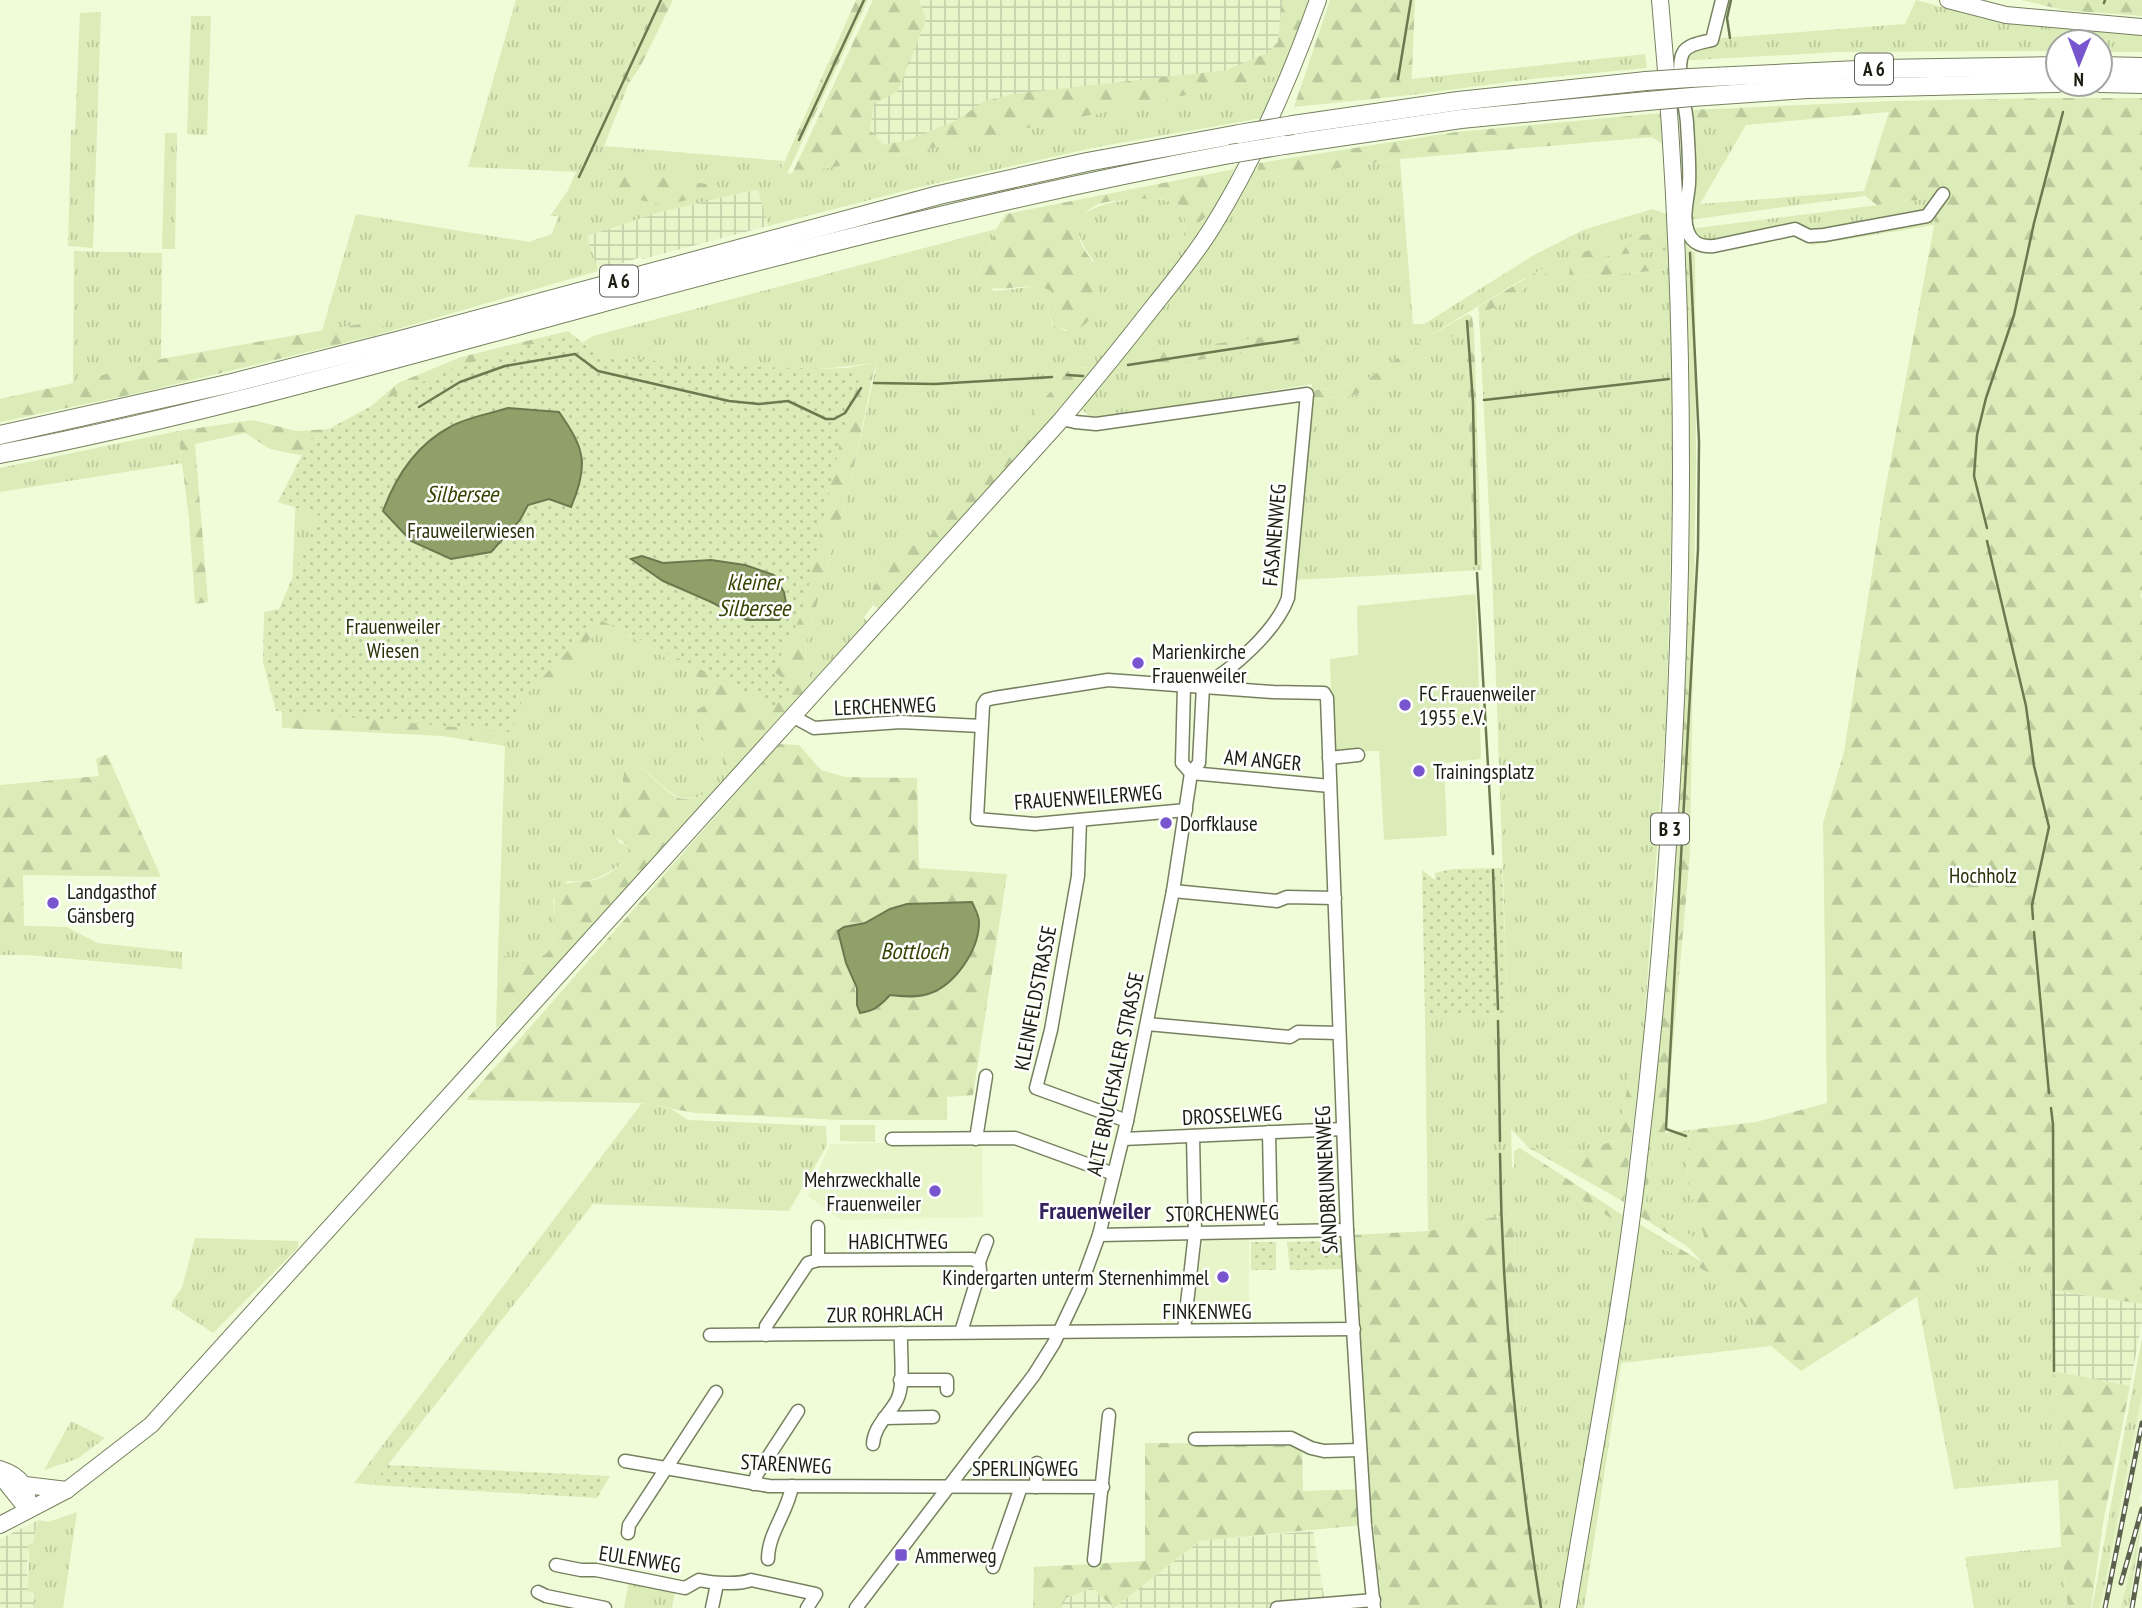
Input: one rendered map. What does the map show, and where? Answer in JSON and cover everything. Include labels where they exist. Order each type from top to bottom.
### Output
[{"type":"highway","name":"A 6","points":[[0,435],[232,383],[939,195],[1087,162],[1239,134],[1458,101],[1646,81],[1879,69],[2044,66]]},
{"type":"highway","points":[[2114,66],[2142,66]]},
{"type":"highway","name":"A 6","points":[[0,454],[237,401],[945,213],[1230,154],[1461,119],[1692,97],[1807,89],[2044,83]]},
{"type":"highway","points":[[2114,83],[2142,84]]},
{"type":"main road","points":[[0,1525],[66,1490],[151,1425],[1113,360],[1184,269],[1239,182],[1288,81],[1318,0]]},
{"type":"main road","name":"B 3","points":[[1566,1608],[1637,1179],[1656,1008],[1678,692],[1681,485],[1678,282],[1660,0]]},
{"type":"main road","points":[[1948,0],[2006,15],[2142,27]]},
{"type":"main road","points":[[0,1472],[11,1474],[25,1485],[66,1490]]},
{"type":"main road","points":[[0,1472],[28,1510]]},
{"type":"main road","points":[[25,1485],[28,1510]]},
{"type":"street","points":[[1723,0],[1712,40],[1686,49],[1680,65],[1689,161],[1686,220],[1693,241],[1701,246],[1714,246],[1795,229],[1809,236],[1849,231],[1927,216],[1943,194]]},
{"type":"street","name":"FASANENWEG","points":[[1062,419],[1075,422],[1107,422],[1307,394],[1288,598],[1270,628],[1225,673],[1203,686]]},
{"type":"street","name":"FRAUENWEILERWEG","points":[[1184,685],[1108,680],[986,700],[981,726],[977,820],[1018,824],[1186,810]]},
{"type":"street","points":[[1184,685],[1203,686],[1199,762],[1191,773],[1182,763],[1184,685]]},
{"type":"street","name":"SANDBRUNNENWEG","points":[[1203,686],[1273,692],[1324,692],[1327,698],[1347,1230],[1365,1525],[1374,1604]]},
{"type":"street","name":"LERCHENWEG","points":[[792,716],[814,728],[901,722],[981,726]]},
{"type":"street","points":[[1329,758],[1358,755]]},
{"type":"street","name":"AM ANGER","points":[[1191,773],[1330,786]]},
{"type":"street","name":"ALTE BRUCHSALER STRASSE","points":[[856,1608],[1034,1375],[1060,1331],[1099,1235],[1123,1139],[1147,1024],[1173,891],[1191,773]]},
{"type":"street","name":"KLEINFELDSTRASSE","points":[[1080,820],[1078,876],[1051,1030],[1036,1088],[1127,1121]]},
{"type":"street","points":[[1173,891],[1277,901],[1287,897],[1335,898]]},
{"type":"street","points":[[1147,1024],[1290,1037],[1298,1032],[1339,1034]]},
{"type":"street","points":[[976,1139],[986,1076]]},
{"type":"street","name":"DROSSELWEG","points":[[1123,1139],[1343,1129]]},
{"type":"street","points":[[1269,1132],[1271,1231]]},
{"type":"street","points":[[1184,1331],[1195,1233],[1193,1136]]},
{"type":"street","points":[[892,1139],[1023,1140],[1114,1174]]},
{"type":"street","name":"HABICHTWEG","points":[[818,1227],[818,1260]]},
{"type":"street","name":"STORCHENWEG","points":[[1099,1235],[1347,1230]]},
{"type":"street","points":[[961,1332],[987,1241]]},
{"type":"street","name":"HABICHTWEG","points":[[766,1335],[766,1326],[808,1263],[818,1260],[972,1259],[979,1262]]},
{"type":"street","name":"FINKENWEG","points":[[1060,1331],[1354,1329]]},
{"type":"street","name":"ZUR ROHRLACH","points":[[710,1335],[1060,1331]]},
{"type":"street","points":[[873,1444],[873,1434],[897,1399],[901,1333]]},
{"type":"street","points":[[900,1380],[947,1380],[947,1390]]},
{"type":"street","points":[[628,1532],[629,1525],[716,1392]]},
{"type":"street","points":[[754,1485],[757,1474],[798,1411]]},
{"type":"street","points":[[1094,1560],[1109,1415]]},
{"type":"street","points":[[884,1418],[933,1418]]},
{"type":"street","points":[[1195,1439],[1291,1438],[1324,1451],[1360,1450]]},
{"type":"street","name":"STARENWEG","points":[[625,1461],[754,1485],[947,1487]]},
{"type":"street","points":[[1036,1486],[1037,1463]]},
{"type":"street","points":[[768,1559],[768,1546],[790,1498],[792,1486]]},
{"type":"street","points":[[993,1567],[1021,1486]]},
{"type":"street","name":"SPERLINGWEG","points":[[947,1487],[1103,1487]]},
{"type":"street","name":"EULENWEG","points":[[556,1564],[685,1588],[699,1580],[717,1584],[725,1581],[742,1584],[751,1580],[816,1594],[807,1608]]},
{"type":"street","points":[[714,1608],[717,1584]]},
{"type":"street","points":[[538,1592],[606,1608]]},
{"type":"street","points":[[1276,1608],[1374,1604]]},
{"type":"shaded area","points":[[873,0],[1310,0],[1290,66],[793,175]]},
{"type":"shaded area","points":[[759,189],[768,226],[643,259],[641,257],[598,271],[586,236],[657,213]]},
{"type":"shaded area","points":[[982,1141],[983,1217],[841,1220],[808,1196],[830,1144]]},
{"type":"shaded area","name":"Kindergarten unterm Sternenhimmel","points":[[1203,1239],[1249,1239],[1249,1315],[1193,1315]]},
{"type":"shaded area","points":[[2050,1290],[2142,1304],[2142,1321],[2130,1386],[2053,1371]]},
{"type":"shaded area","points":[[2142,1395],[2142,1487],[2139,1504],[2142,1500],[2142,1520],[2121,1608],[2100,1608]]},
{"type":"shaded area","points":[[38,1520],[32,1544],[29,1544],[27,1565],[28,1591],[35,1592],[33,1608],[0,1608],[0,1539]]},
{"type":"shaded area","points":[[1313,1531],[1326,1608],[1114,1608],[1200,1541]]},
{"type":"shaded area","points":[[1092,1588],[1114,1608],[1061,1608],[1066,1598]]},
{"type":"green space","points":[[516,0],[658,0],[621,76],[629,83],[604,146],[784,161],[780,171],[787,174],[875,160],[1258,80],[1292,66],[1268,117],[1097,147],[924,186],[768,226],[758,189],[657,213],[587,236],[598,271],[377,335],[388,319],[322,331],[356,214],[529,242],[552,234],[558,216],[550,216],[567,192],[576,172],[468,167]],"holes":[[[609,169],[664,205],[606,193]]]},
{"type":"green space","points":[[658,0],[673,0],[640,67],[629,83],[621,76]]},
{"type":"green space","points":[[856,0],[868,0],[787,174],[780,172]]},
{"type":"green space","points":[[873,0],[919,0],[926,20],[898,91],[874,104],[870,130],[883,145],[911,139],[955,121],[985,101],[1014,94],[1227,70],[1267,53],[1278,42],[1282,0],[1312,0],[1292,66],[1258,80],[875,160],[792,174]]},
{"type":"green space","points":[[1330,0],[1415,0],[1411,95],[1294,107]]},
{"type":"green space","points":[[1916,0],[2000,23],[2059,28],[2044,28],[2044,51],[1840,52],[1676,61],[1709,39],[1905,24]]},
{"type":"green space","points":[[2021,0],[2142,0],[2142,16],[2063,10]]},
{"type":"green space","points":[[101,12],[93,248],[68,246],[71,130],[75,130],[80,13]]},
{"type":"green space","points":[[191,16],[211,16],[207,135],[187,134]]},
{"type":"green space","points":[[2114,33],[2142,35],[2142,52],[2114,52]]},
{"type":"green space","points":[[1645,54],[1647,68],[1531,79],[1411,95],[1411,79]]},
{"type":"green space","name":"Hochholz","points":[[2142,98],[2142,1304],[2050,1290],[2030,1254],[1970,1263],[1801,1371],[1771,1346],[1728,1283],[1634,1233],[1636,1222],[1702,1262],[1688,1247],[1637,1214],[1669,928],[1681,737],[1688,450],[1684,244],[1695,253],[1696,465],[1690,854],[1665,1133],[1655,1139],[1645,1206],[1701,1242],[1704,1236],[1687,1180],[1689,1130],[1756,1122],[1827,1103],[1823,823],[1844,752],[1883,502],[1934,226],[1936,200],[1877,205],[1865,196],[1864,191],[1889,112],[1746,125],[1690,119],[1690,110],[1893,101]]},
{"type":"green space","points":[[1661,113],[1662,144],[1652,137],[1400,159],[1256,180],[1259,163],[1456,132]]},
{"type":"green space","points":[[1690,119],[1746,125],[1700,204],[1864,191],[1865,196],[1689,220]]},
{"type":"green space","points":[[165,133],[177,133],[175,249],[162,249]]},
{"type":"green space","points":[[1400,159],[1413,324],[1424,324],[1534,255],[1583,230],[1652,209],[1670,215],[1674,431],[1666,724],[1642,1052],[1632,1064],[1617,1140],[1579,1152],[1529,1148],[1511,1129],[1512,1167],[1541,1174],[1625,1227],[1560,1608],[1541,1608],[1526,1479],[1516,1340],[1514,1213],[1428,1231],[1425,1015],[1508,1014],[1492,570],[1479,313],[1499,305],[1565,264],[1669,250],[1668,231],[1634,236],[1523,279],[1421,341],[1364,382],[1311,391],[1312,384],[1113,416],[1089,416],[1081,409],[1226,218],[1259,163],[1256,180]],"holes":[[[1570,267],[1666,270],[1570,278]],[[1299,332],[1299,344],[1123,371]]]},
{"type":"green space","points":[[608,169],[707,184],[711,195],[664,205],[605,193]]},
{"type":"green space","points":[[1234,169],[1221,203],[1184,236],[1183,207],[1162,199],[1113,201],[1093,207],[1084,215],[1079,232],[1081,244],[1097,269],[1100,279],[1093,312],[1084,325],[1078,328],[1071,330],[1053,325],[1048,311],[1051,291],[1034,287],[990,288],[981,286],[977,278],[996,229],[1006,214]]},
{"type":"green space","points":[[1146,197],[1174,202],[1183,207],[1184,234],[1221,203],[1098,368],[1071,367],[922,545],[907,547],[871,594],[873,605],[864,617],[869,625],[812,683],[806,668],[805,646],[850,486],[877,362],[809,369],[706,367],[603,359],[583,342],[593,336],[996,229],[977,277],[994,291],[1040,286],[1051,291],[1048,311],[1052,325],[1066,331],[1094,261],[1082,243],[1078,229],[1081,219],[1089,211],[1101,206]]},
{"type":"green space","points":[[1936,199],[1934,225],[1812,245],[1796,236],[1697,252],[1684,244],[1681,230]]},
{"type":"green space","points":[[1669,231],[1669,250],[1565,264],[1499,305],[1479,313],[1478,307],[1555,261],[1634,236]]},
{"type":"green space","points":[[74,251],[162,253],[161,359],[73,383]]},
{"type":"green space","points":[[1666,258],[1666,270],[1569,278],[1570,267]]},
{"type":"green space","points":[[1468,314],[1472,316],[1474,331],[1481,549],[1473,549],[1466,327],[1386,381],[1352,396],[1311,399],[1311,391],[1364,382],[1421,341]]},
{"type":"green space","points":[[388,319],[377,335],[143,392],[0,422],[0,399],[161,359]]},
{"type":"green space","points":[[1466,326],[1473,549],[1481,549],[1482,570],[1294,580],[1311,399],[1352,396],[1386,381]]},
{"type":"green space","name":"Frauweilerwiesen","points":[[568,331],[603,359],[760,371],[847,368],[877,362],[850,486],[805,646],[806,668],[812,683],[725,784],[722,753],[701,739],[697,710],[715,699],[714,687],[623,632],[604,626],[585,644],[579,666],[565,682],[534,689],[514,682],[505,746],[442,736],[282,728],[282,621],[324,535],[305,501],[329,457],[270,449],[245,433],[195,444],[208,602],[195,604],[189,519],[178,431],[253,420],[296,431],[331,429],[363,413],[398,383],[461,357]]},
{"type":"green space","points":[[1299,332],[1300,344],[1122,372],[1136,355]]},
{"type":"green space","name":"Frauweilerwiesen","points":[[569,333],[599,355],[694,365],[862,370],[841,438],[803,612],[773,671],[793,686],[775,706],[598,619],[523,698],[511,732],[276,711],[263,662],[264,612],[279,609],[319,515],[278,502],[310,439],[377,403],[453,368]]},
{"type":"green space","points":[[1071,367],[1098,368],[882,611],[873,605],[871,594],[884,569],[905,546],[922,545]]},
{"type":"green space","points":[[178,431],[182,463],[0,492],[0,468]]},
{"type":"green space","points":[[296,491],[305,501],[324,535],[291,611]]},
{"type":"green space","name":"FC Frauenweiler 1955 e.V.","points":[[1476,594],[1481,759],[1444,763],[1447,836],[1384,840],[1379,751],[1333,752],[1330,659],[1358,655],[1357,606]]},
{"type":"green space","points":[[604,625],[623,632],[714,687],[725,784],[708,803],[708,791],[685,799],[676,796],[651,775],[631,763],[624,772],[615,836],[620,843],[628,846],[629,860],[594,879],[567,881],[553,899],[555,934],[550,949],[536,959],[512,959],[498,953],[505,746],[514,682],[579,666],[585,644]]},
{"type":"green space","points":[[779,744],[799,745],[821,770],[845,777],[917,778],[919,868],[1007,874],[973,1095],[947,1097],[947,1120],[842,1120],[695,1113],[642,1103],[466,1100]],"holes":[[[890,909],[918,997],[890,995],[881,1006],[871,1011],[857,1005],[853,978],[838,932],[853,924],[865,923]]]},
{"type":"green space","points":[[107,754],[161,877],[23,875],[24,926],[0,925],[0,785],[99,776],[96,759]]},
{"type":"green space","points":[[631,763],[676,796],[696,798],[708,791],[708,803],[512,1018],[496,1028],[498,953],[525,961],[545,955],[554,939],[556,888],[568,883],[600,878],[629,860],[628,846],[615,836],[624,772]]},
{"type":"green space","points":[[1502,868],[1508,1014],[1425,1015],[1422,870],[1435,880],[1435,873],[1453,869]]},
{"type":"green space","points":[[0,925],[67,927],[97,943],[182,952],[182,969],[28,955],[0,955]]},
{"type":"green space","points":[[1642,1052],[1624,1202],[1529,1148],[1579,1152],[1617,1140],[1632,1064]]},
{"type":"green space","points":[[642,1103],[672,1109],[688,1120],[826,1126],[827,1145],[789,1211],[593,1204],[372,1485],[354,1483]]},
{"type":"green space","points":[[840,1125],[875,1125],[875,1142],[840,1141]]},
{"type":"green space","points":[[1689,1130],[1687,1180],[1704,1236],[1701,1242],[1645,1207],[1655,1139],[1665,1133]]},
{"type":"green space","points":[[1520,1148],[1627,1218],[1625,1227],[1541,1174],[1514,1168],[1514,1151]]},
{"type":"green space","points":[[1514,1213],[1516,1340],[1526,1479],[1541,1608],[1382,1608],[1373,1524],[1200,1541],[1114,1608],[1092,1588],[1066,1598],[1061,1608],[1033,1608],[1034,1567],[1145,1561],[1145,1443],[1302,1444],[1303,1491],[1368,1489],[1352,1235],[1428,1231]]},
{"type":"green space","points":[[1634,1233],[1728,1283],[1771,1346],[1621,1363],[1584,1608],[1573,1608]]},
{"type":"green space","points":[[195,1238],[298,1241],[298,1248],[213,1333],[172,1306],[182,1288]]},
{"type":"green space","points":[[1343,1240],[1345,1269],[1290,1270],[1287,1242]]},
{"type":"green space","points":[[1251,1242],[1276,1242],[1276,1270],[1251,1270]]},
{"type":"green space","points":[[2030,1254],[2050,1290],[2058,1480],[1954,1489],[1917,1297],[1970,1263]]},
{"type":"green space","points":[[2142,1337],[2142,1395],[2100,1608],[2092,1608]]},
{"type":"green space","points":[[2053,1371],[2130,1386],[2103,1523],[2091,1608],[2068,1608],[2061,1547]]},
{"type":"green space","points":[[71,1421],[105,1438],[77,1459],[44,1470]]},
{"type":"green space","points":[[388,1465],[610,1476],[597,1498],[372,1485]]},
{"type":"green space","points":[[77,1512],[63,1608],[33,1608],[35,1592],[28,1592],[29,1544],[33,1543],[38,1520],[48,1522]]},
{"type":"green space","points":[[2142,1520],[2129,1607],[2121,1608]]},
{"type":"green space","points":[[2061,1547],[2068,1608],[1974,1608],[1965,1557]]},
{"type":"green space","points":[[629,1581],[675,1592],[672,1608],[624,1608]]},
{"type":"water","name":"Silbersee","points":[[508,408],[559,412],[568,425],[582,458],[580,480],[571,507],[549,499],[528,505],[520,520],[491,552],[451,559],[411,541],[383,511],[394,486],[417,452],[450,427]]},
{"type":"water","name":"kleiner Silbersee","points":[[642,556],[663,563],[711,560],[745,565],[774,575],[784,592],[787,608],[779,620],[747,620],[663,581],[631,559]]},
{"type":"water","name":"Bottloch","points":[[972,902],[979,919],[978,933],[970,955],[956,975],[938,990],[928,994],[890,995],[876,1007],[860,1013],[857,988],[846,963],[838,931],[844,927],[865,923],[890,909],[907,904]]},
{"type":"waterway","points":[[579,177],[661,0]]},
{"type":"waterway","points":[[799,140],[864,0]]},
{"type":"waterway","points":[[1398,79],[1411,0]]},
{"type":"waterway","points":[[1730,38],[1727,18],[1731,0]]},
{"type":"waterway","points":[[1987,528],[1974,476],[1977,435],[1986,398],[2014,315],[2034,223],[2063,112]]},
{"type":"waterway","points":[[1686,1136],[1666,1129],[1698,549],[1699,441],[1690,253]]},
{"type":"waterway","points":[[1467,321],[1473,402],[1476,564]]},
{"type":"waterway","points":[[1128,365],[1297,339]]},
{"type":"waterway","points":[[419,407],[460,382],[505,366],[575,354],[598,371],[729,401],[759,404],[788,401],[826,419],[834,419],[845,413],[861,388]]},
{"type":"waterway","points":[[1067,375],[1083,376]]},
{"type":"waterway","points":[[874,383],[935,384],[1052,377]]},
{"type":"waterway","points":[[1484,400],[1669,379]]},
{"type":"waterway","points":[[1987,541],[2026,706],[2034,766],[2049,827],[2032,905],[2033,919]]},
{"type":"waterway","points":[[1477,573],[1493,854]]},
{"type":"waterway","points":[[1493,870],[1498,1009]]},
{"type":"waterway","points":[[2034,932],[2049,1093]]},
{"type":"waterway","points":[[1498,1021],[1500,1141]]},
{"type":"waterway","points":[[2051,1108],[2054,1371]]},
{"type":"waterway","points":[[1500,1154],[1512,1382],[1541,1608]]},
{"type":"railway","points":[[2105,1608],[2142,1423]]},
{"type":"railway","points":[[2121,1583],[2142,1509]]},
{"type":"railway","points":[[2132,1608],[2142,1549]]},
{"type":"place","name":"Marienkirche Frauenweiler","points":[[1138,663]]},
{"type":"place","name":"FC Frauenweiler 1955 e.V.","points":[[1405,705]]},
{"type":"place","name":"Trainingsplatz","points":[[1419,771]]},
{"type":"place","name":"Dorfklause","points":[[1166,823]]},
{"type":"place","name":"Landgasthof Gänsberg","points":[[53,903]]},
{"type":"place","name":"Mehrzweckhalle Frauenweiler","points":[[935,1191]]},
{"type":"place","name":"Kindergarten unterm Sternenhimmel","points":[[1223,1277]]},
{"type":"place","name":"Ammerweg","points":[[901,1555]]},
{"type":"district","name":"Frauenweiler","points":[[1095,1210]]},
{"type":"park label","name":"Frauenweiler Wiesen","points":[[393,638]]}]
